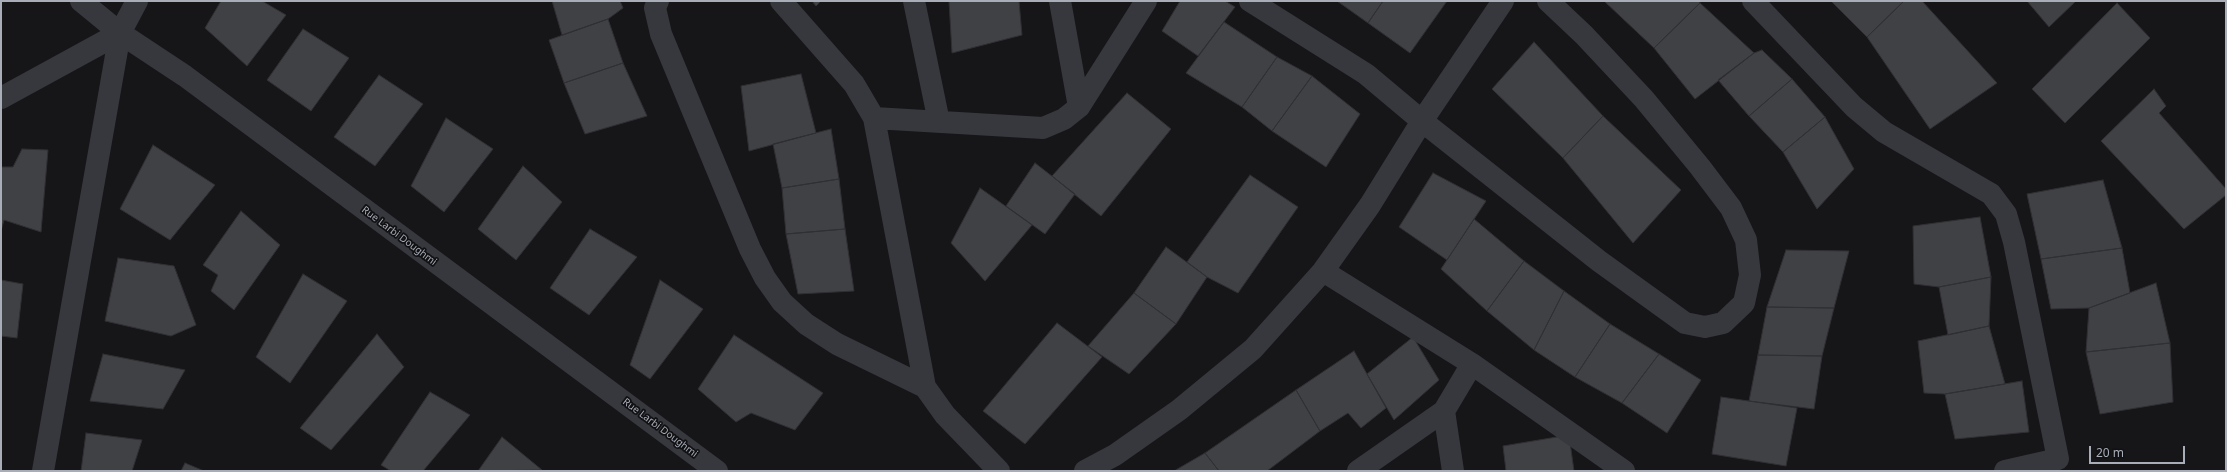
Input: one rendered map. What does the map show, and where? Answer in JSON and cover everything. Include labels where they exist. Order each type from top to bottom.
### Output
[{"type":"street","name":"Rue Larbi Doughmi","points":[[82,1],[120,33],[185,76],[717,471]]},
{"type":"street","points":[[43,471],[120,33],[137,1]]},
{"type":"street","points":[[658,1],[655,8],[661,34],[750,250],[765,278],[782,302],[806,324],[837,344],[925,387]]},
{"type":"street","points":[[782,1],[854,84],[874,118],[925,387],[945,415],[999,471]]},
{"type":"street","points":[[914,1],[939,122]]},
{"type":"street","points":[[1060,1],[1079,107]]},
{"type":"street","points":[[874,118],[1043,128],[1064,119],[1079,107],[1146,1]]},
{"type":"street","points":[[1250,1],[1366,74],[1422,121],[1599,261],[1684,323],[1705,327],[1723,322],[1744,303],[1750,275],[1746,240],[1731,208],[1700,167],[1644,99],[1584,34],[1548,1]]},
{"type":"street","points":[[1085,471],[1115,455],[1180,410],[1254,349],[1323,272],[1370,205],[1422,121],[1503,1]]},
{"type":"street","points":[[1753,1],[1854,107],[1884,132],[1991,194],[2006,214],[2014,242],[2060,465],[2005,471]]},
{"type":"street","points":[[1,98],[120,33]]},
{"type":"street","points":[[1323,272],[1472,364],[1622,470]]},
{"type":"street","points":[[1358,471],[1444,411],[1472,364]]},
{"type":"street","points":[[1444,411],[1453,471]]},
{"type":"building","points":[[221,1],[262,1],[286,15],[247,66],[205,28]]},
{"type":"building","points":[[552,1],[620,1],[623,8],[608,19],[562,35]]},
{"type":"building","points":[[812,1],[821,1],[816,6]]},
{"type":"building","points":[[949,1],[1019,1],[1022,35],[952,53]]},
{"type":"building","points":[[1180,1],[1225,1],[1235,7],[1198,56],[1162,31]]},
{"type":"building","points":[[1337,1],[1383,1],[1368,23]]},
{"type":"building","points":[[1383,1],[1447,1],[1410,53],[1368,23]]},
{"type":"building","points":[[1604,1],[1698,1],[1700,3],[1654,48]]},
{"type":"building","points":[[1831,1],[1904,1],[1867,37]]},
{"type":"building","points":[[1904,1],[1922,1],[1997,83],[1930,129],[1867,37]]},
{"type":"building","points":[[2027,1],[2076,1],[2049,27]]},
{"type":"building","points":[[1700,3],[1754,53],[1695,99],[1654,48]]},
{"type":"building","points":[[2117,3],[2150,38],[2065,123],[2032,89]]},
{"type":"building","points":[[608,19],[623,63],[564,83],[549,40]]},
{"type":"building","points":[[1224,22],[1277,57],[1242,107],[1186,73]]},
{"type":"building","points":[[303,29],[349,58],[311,111],[267,80]]},
{"type":"building","points":[[1534,42],[1603,116],[1563,158],[1492,89]]},
{"type":"building","points":[[1762,50],[1792,79],[1749,116],[1718,80],[1754,53]]},
{"type":"building","points":[[1277,57],[1312,76],[1272,131],[1242,107]]},
{"type":"building","points":[[623,63],[647,116],[585,134],[564,83]]},
{"type":"building","points":[[801,74],[816,133],[749,151],[741,86]]},
{"type":"building","points":[[379,75],[423,104],[375,166],[334,137]]},
{"type":"building","points":[[1312,76],[1360,114],[1326,167],[1272,131]]},
{"type":"building","points":[[1792,79],[1825,117],[1783,152],[1749,116]]},
{"type":"building","points":[[2154,89],[2166,106],[2159,113],[2226,189],[2226,195],[2184,229],[2101,141]]},
{"type":"building","points":[[1127,93],[1171,129],[1101,216],[1052,176]]},
{"type":"building","points":[[1603,116],[1681,190],[1633,243],[1563,158]]},
{"type":"building","points":[[1825,117],[1854,169],[1817,209],[1783,152]]},
{"type":"building","points":[[446,118],[493,149],[444,212],[411,186]]},
{"type":"building","points":[[831,129],[839,179],[782,188],[773,144]]},
{"type":"building","points":[[153,145],[215,185],[170,240],[120,209]]},
{"type":"building","points":[[22,149],[48,150],[41,232],[4,220],[1,231],[1,167],[13,167]]},
{"type":"building","points":[[1035,163],[1075,194],[1045,234],[1006,206]]},
{"type":"building","points":[[523,166],[562,202],[516,260],[478,229]]},
{"type":"building","points":[[1433,173],[1486,201],[1447,260],[1399,227]]},
{"type":"building","points":[[1250,175],[1298,207],[1238,293],[1207,277],[1187,262]]},
{"type":"building","points":[[839,179],[845,229],[786,234],[782,188]]},
{"type":"building","points":[[2103,180],[2122,248],[2041,259],[2027,194]]},
{"type":"building","points":[[980,188],[1032,225],[985,281],[951,243]]},
{"type":"building","points":[[241,211],[280,245],[234,310],[211,291],[218,275],[203,265]]},
{"type":"building","points":[[1980,217],[1991,277],[1939,287],[1914,284],[1913,226]]},
{"type":"building","points":[[1474,219],[1524,261],[1487,311],[1441,269]]},
{"type":"building","points":[[590,229],[637,257],[589,315],[550,288]]},
{"type":"building","points":[[845,229],[854,291],[798,294],[786,234]]},
{"type":"building","points":[[1166,247],[1207,277],[1176,324],[1134,293]]},
{"type":"building","points":[[2122,248],[2130,293],[2089,308],[2051,309],[2041,259]]},
{"type":"building","points":[[1786,250],[1849,251],[1834,308],[1767,307]]},
{"type":"building","points":[[118,258],[174,266],[196,325],[171,336],[105,321]]},
{"type":"building","points":[[1524,261],[1564,291],[1534,350],[1487,311]]},
{"type":"building","points":[[303,274],[347,301],[290,383],[256,357]]},
{"type":"building","points":[[1991,277],[1989,326],[1948,335],[1939,287]]},
{"type":"building","points":[[1,280],[23,284],[17,338],[1,336]]},
{"type":"building","points":[[660,280],[703,309],[650,379],[630,365]]},
{"type":"building","points":[[2156,283],[2170,343],[2086,352],[2089,308]]},
{"type":"building","points":[[1564,291],[1610,324],[1575,377],[1534,350]]},
{"type":"building","points":[[1134,293],[1176,324],[1129,374],[1088,346]]},
{"type":"building","points":[[1767,307],[1834,308],[1822,356],[1758,355]]},
{"type":"building","points":[[1057,323],[1102,357],[1025,444],[983,411]]},
{"type":"building","points":[[1610,324],[1659,354],[1622,403],[1575,377]]},
{"type":"building","points":[[1989,326],[2005,384],[1945,394],[1924,393],[1918,341]]},
{"type":"building","points":[[377,334],[404,367],[331,450],[300,428]]},
{"type":"building","points":[[734,335],[823,393],[795,430],[751,413],[736,422],[698,389]]},
{"type":"building","points":[[1413,337],[1439,380],[1394,420],[1367,374]]},
{"type":"building","points":[[2170,343],[2173,402],[2100,414],[2086,352]]},
{"type":"building","points":[[1354,351],[1386,408],[1361,428],[1348,413],[1320,431],[1296,390]]},
{"type":"building","points":[[103,354],[185,370],[163,409],[90,401]]},
{"type":"building","points":[[1659,354],[1701,380],[1667,433],[1622,403]]},
{"type":"building","points":[[1758,355],[1822,356],[1814,409],[1749,401]]},
{"type":"building","points":[[2022,381],[2029,432],[1955,439],[1945,394]]},
{"type":"building","points":[[1296,390],[1320,431],[1267,471],[1219,471],[1205,453]]},
{"type":"building","points":[[430,392],[470,415],[423,471],[391,471],[381,465]]},
{"type":"building","points":[[1721,397],[1797,408],[1786,466],[1712,454]]},
{"type":"building","points":[[86,433],[142,440],[132,471],[81,471]]},
{"type":"building","points":[[1569,435],[1574,471],[1506,471],[1503,446]]},
{"type":"building","points":[[502,437],[542,470],[478,471]]},
{"type":"building","points":[[1205,453],[1219,471],[1174,471]]},
{"type":"building","points":[[185,463],[204,471],[181,471]]}]
